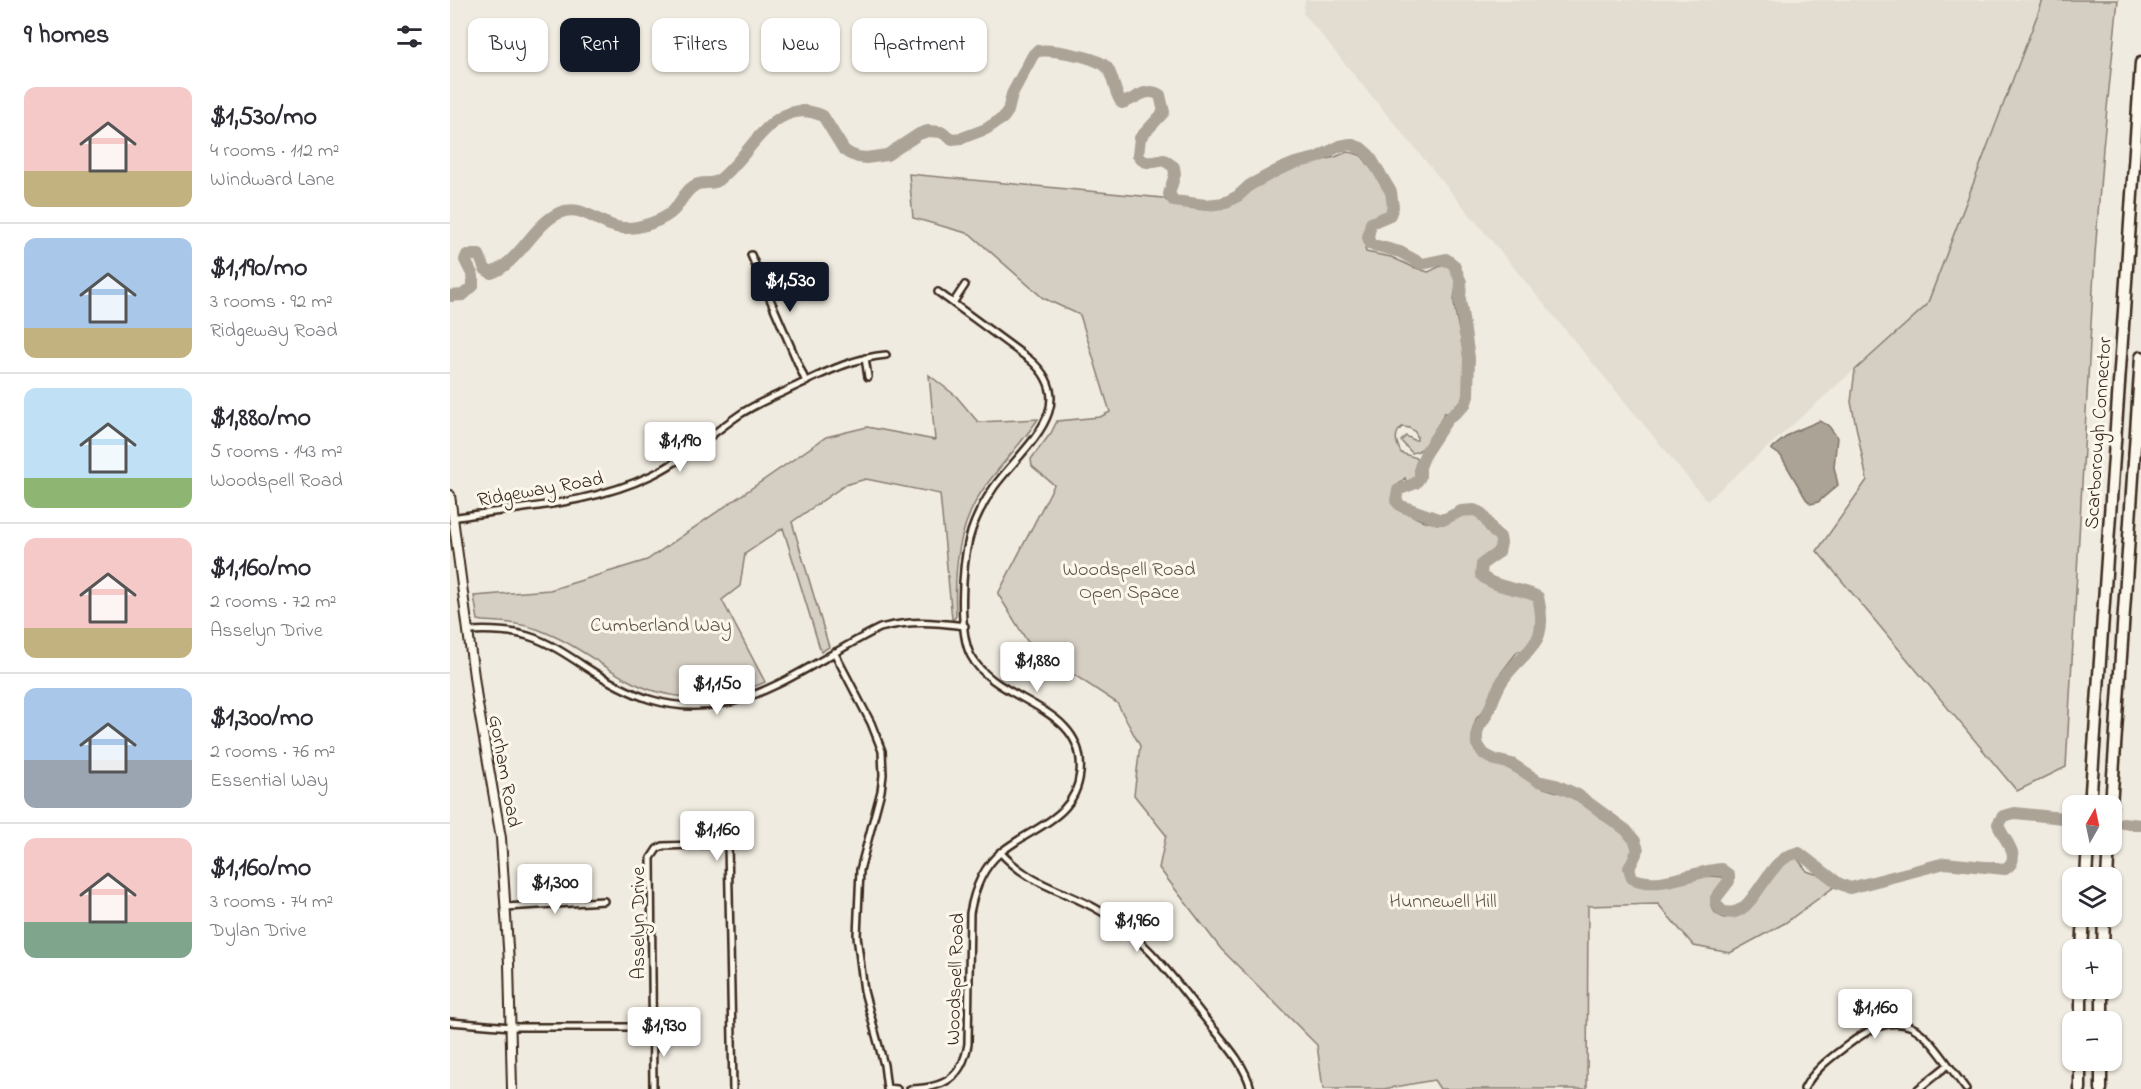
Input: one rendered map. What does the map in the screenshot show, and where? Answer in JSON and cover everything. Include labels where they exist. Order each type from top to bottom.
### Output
[{"type":"highway","name":"Scarborough Connector","points":[[2091,795],[2141,63]]},
{"type":"highway","name":"Scarborough Connector","points":[[2112,795],[2141,357]]},
{"type":"highway","points":[[2080,1071],[2080,1089]]},
{"type":"highway","points":[[2101,1089],[2102,1071]]},
{"type":"main road","name":"Gorham Road","points":[[450,495],[477,699],[501,838],[506,908],[512,1089]]},
{"type":"street","points":[[751,255],[806,382]]},
{"type":"street","points":[[953,303],[965,285]]},
{"type":"street","name":"Woodspell Road","points":[[910,1089],[932,1088],[944,1083],[956,1074],[964,1061],[968,1044],[970,913],[973,897],[983,875],[1000,852],[1061,812],[1077,789],[1080,772],[1071,735],[1056,719],[998,684],[978,666],[968,649],[964,626],[965,560],[973,525],[994,487],[1047,420],[1051,407],[1051,394],[1047,380],[1038,366],[938,292]]},
{"type":"street","name":"Ridgeway Road","points":[[452,518],[579,499],[625,487],[661,471],[684,457],[751,408],[846,364],[886,355]]},
{"type":"street","points":[[865,358],[868,376]]},
{"type":"street","points":[[469,631],[499,631],[528,636],[550,645],[635,695],[658,703],[682,706],[725,704],[749,696],[880,628],[923,621],[964,626]]},
{"type":"street","points":[[834,652],[871,723],[882,751],[881,791],[860,870],[857,936],[864,991],[884,1065],[887,1089],[897,1089]]},
{"type":"street","name":"Asselyn Drive","points":[[653,1089],[651,863],[653,855],[663,846],[728,844],[733,1089]]},
{"type":"street","points":[[1000,852],[1028,878],[1083,901],[1104,913],[1148,948],[1240,1063],[1251,1089]]},
{"type":"street","points":[[506,908],[604,901]]},
{"type":"street","points":[[450,1023],[511,1027],[652,1027]]},
{"type":"street","points":[[1804,1089],[1822,1066],[1863,1034],[1876,1026],[1887,1024],[1906,1025],[1922,1033],[1966,1089]]},
{"type":"street","points":[[1918,1089],[1948,1065]]},
{"type":"shaded area","points":[[1305,0],[2043,0],[1927,305],[1707,501],[1303,13]]},
{"type":"shaded area","points":[[1819,421],[1828,425],[1837,437],[1834,467],[1838,485],[1818,502],[1811,504],[1781,456],[1771,449],[1791,433]]},
{"type":"green space","points":[[2043,0],[2118,0],[2095,254],[2066,767],[2017,791],[1817,551],[1867,480],[1851,402],[1855,370],[1927,305]]},
{"type":"green space","name":"Hunnewell Hill","points":[[1347,152],[1360,155],[1365,160],[1383,186],[1390,204],[1385,214],[1375,218],[1369,224],[1366,234],[1366,252],[1391,257],[1428,272],[1446,266],[1453,271],[1456,279],[1455,312],[1467,371],[1465,397],[1460,406],[1461,403],[1458,403],[1448,413],[1444,413],[1432,437],[1419,451],[1412,453],[1401,441],[1406,436],[1417,440],[1415,432],[1405,427],[1399,430],[1396,439],[1401,453],[1417,458],[1419,470],[1415,480],[1407,484],[1405,478],[1396,487],[1395,499],[1404,510],[1424,521],[1446,522],[1469,512],[1482,518],[1486,522],[1485,528],[1498,541],[1494,550],[1481,564],[1482,574],[1487,579],[1537,602],[1538,622],[1535,643],[1531,642],[1525,651],[1518,651],[1500,674],[1488,705],[1476,719],[1472,732],[1475,751],[1483,758],[1506,767],[1544,788],[1564,794],[1589,806],[1600,818],[1625,834],[1635,845],[1628,860],[1628,867],[1632,876],[1643,885],[1660,887],[1704,877],[1722,877],[1726,881],[1718,891],[1713,893],[1711,906],[1716,914],[1724,918],[1737,915],[1755,902],[1781,866],[1791,859],[1797,858],[1807,871],[1826,878],[1834,887],[1785,923],[1730,953],[1694,946],[1658,904],[1588,906],[1587,1089],[1440,1089],[1434,1080],[1384,1089],[1323,1089],[1317,1045],[1221,949],[1159,868],[1166,835],[1134,795],[1140,746],[1117,703],[1027,641],[998,594],[1054,485],[1032,466],[1031,459],[1051,433],[1057,421],[1100,417],[1110,412],[1080,315],[1043,298],[970,234],[913,218],[909,174],[1163,198],[1174,206],[1207,209],[1225,207],[1240,199],[1252,188],[1292,168]]},
{"type":"green space","name":"Cumberland Way","points":[[929,375],[956,396],[978,422],[1038,419],[984,488],[968,518],[959,549],[954,619],[952,619],[940,494],[866,479],[845,485],[792,522],[829,647],[821,652],[783,528],[745,554],[740,586],[722,600],[765,682],[748,689],[712,697],[676,696],[658,692],[624,678],[569,644],[531,627],[478,620],[474,596],[550,590],[647,560],[826,437],[867,427],[935,440]]},
{"type":"waterway","points":[[450,296],[463,295],[473,286],[473,276],[465,260],[467,255],[479,255],[485,269],[491,273],[509,262],[541,226],[559,213],[568,210],[576,211],[623,228],[643,226],[664,218],[674,210],[691,188],[701,183],[713,183],[719,180],[765,130],[777,120],[791,113],[806,111],[823,116],[844,150],[850,154],[866,158],[887,155],[919,134],[928,131],[941,132],[952,139],[962,138],[986,129],[1003,118],[1008,111],[1012,94],[1037,51],[1087,58],[1108,69],[1122,103],[1145,93],[1160,95],[1164,112],[1140,138],[1138,155],[1143,161],[1164,160],[1174,167],[1175,174],[1169,194],[1174,201],[1206,205],[1224,203],[1238,196],[1250,185],[1278,170],[1350,144],[1361,148],[1369,155],[1391,192],[1393,207],[1390,215],[1371,223],[1368,237],[1370,244],[1400,252],[1422,264],[1446,259],[1454,265],[1461,282],[1460,299],[1469,358],[1468,396],[1465,405],[1447,420],[1426,452],[1420,467],[1420,477],[1416,483],[1398,490],[1396,501],[1401,506],[1438,519],[1445,519],[1461,511],[1474,510],[1481,513],[1500,537],[1501,543],[1499,552],[1482,564],[1481,575],[1493,583],[1538,597],[1541,613],[1539,635],[1500,685],[1479,728],[1477,744],[1484,754],[1495,760],[1512,764],[1538,781],[1556,785],[1578,795],[1626,830],[1635,841],[1638,850],[1629,868],[1632,878],[1642,881],[1665,881],[1721,869],[1729,875],[1729,881],[1716,898],[1716,904],[1722,911],[1733,912],[1743,908],[1752,899],[1777,865],[1787,857],[1799,853],[1838,883],[1850,888],[1945,863],[2005,869],[2013,859],[2010,847],[1998,824],[2003,816],[2015,813],[2062,818]]},
{"type":"waterway","points":[[2123,823],[2141,825]]},
{"type":"park label","name":"Woodspell Road Open Space","points":[[1129,580]]}]
